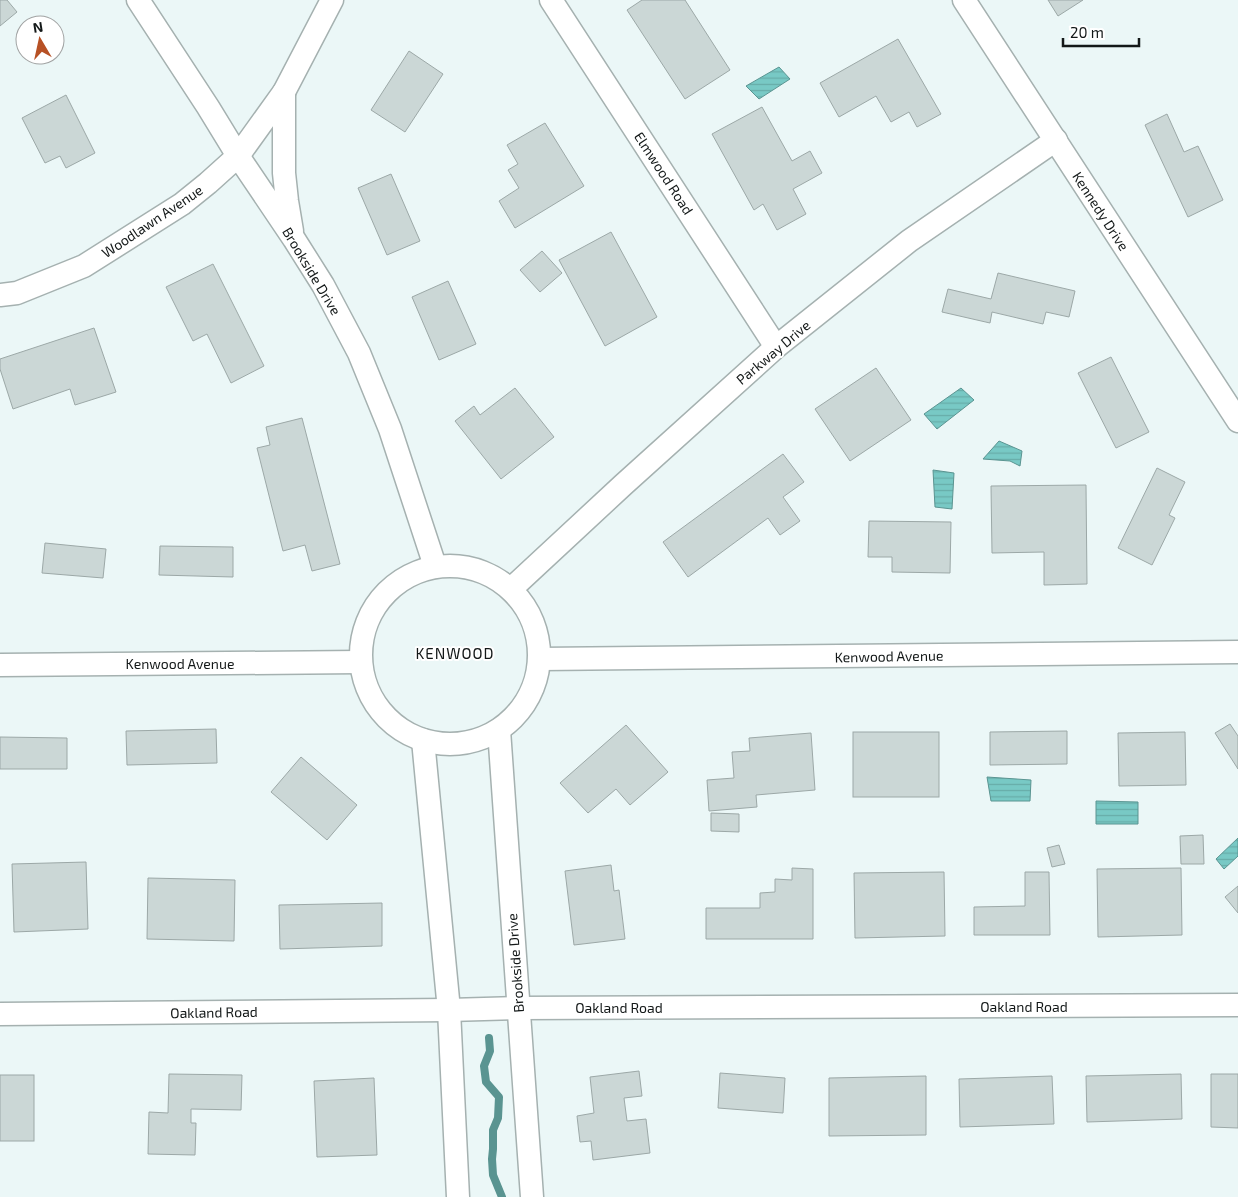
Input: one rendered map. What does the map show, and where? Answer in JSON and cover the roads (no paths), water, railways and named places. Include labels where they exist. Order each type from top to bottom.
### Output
[{"type":"street","name":"Brookside Drive","points":[[138,0],[323,285],[359,353],[390,430],[435,566]]},
{"type":"street","name":"Woodlawn Avenue","points":[[0,295],[17,293],[84,266],[182,204],[208,183],[238,156],[284,92],[332,0]]},
{"type":"street","name":"Elmwood Road","points":[[551,0],[776,347]]},
{"type":"street","name":"Kennedy Drive","points":[[964,0],[1238,422]]},
{"type":"street","points":[[284,92],[284,173],[294,239]]},
{"type":"street","name":"Parkway Drive","points":[[511,589],[776,347],[909,241],[1056,140]]},
{"type":"street","points":[[435,566],[471,568],[489,574],[511,589],[528,609],[538,633],[540,659],[534,687],[520,711],[499,730],[475,741],[449,745],[423,740],[399,729],[380,710],[366,688],[360,662],[362,635],[372,611],[388,590],[410,575],[435,566]]},
{"type":"street","name":"Kenwood Avenue","points":[[540,659],[1238,652]]},
{"type":"street","name":"Kenwood Avenue","points":[[0,665],[360,662]]},
{"type":"street","name":"Brookside Drive","points":[[499,730],[532,1197]]},
{"type":"street","points":[[423,740],[449,1010],[458,1197]]},
{"type":"street","name":"Oakland Road","points":[[0,1014],[518,1008],[1238,1005]]},
{"type":"water","points":[[779,67],[790,79],[759,99],[746,86]]},
{"type":"water","points":[[961,388],[974,400],[937,429],[924,414]]},
{"type":"water","points":[[999,441],[1022,451],[1020,466],[1010,461],[983,459]]},
{"type":"water","points":[[933,470],[954,473],[952,509],[935,507]]},
{"type":"water","points":[[987,777],[1031,780],[1030,801],[991,801]]},
{"type":"water","points":[[1096,801],[1138,802],[1138,824],[1096,824]]},
{"type":"water","points":[[1238,838],[1238,856],[1224,869],[1216,859]]},
{"type":"waterway","points":[[489,1038],[490,1051],[484,1066],[486,1082],[499,1097],[498,1118],[493,1130],[492,1159],[493,1175],[502,1197]]},
{"type":"district","name":"KENWOOD","points":[[455,653]]}]
